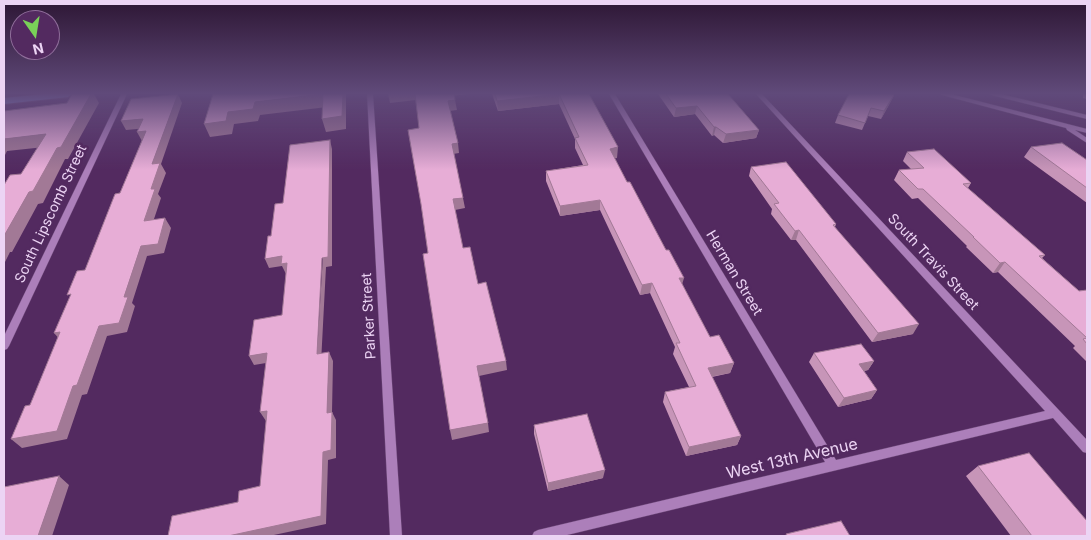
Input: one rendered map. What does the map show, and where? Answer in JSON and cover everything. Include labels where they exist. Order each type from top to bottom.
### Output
[{"type":"street","name":"South Lipscomb Street","points":[[4,346],[112,119]]},
{"type":"street","name":"Parker Street","points":[[371,119],[396,536]]},
{"type":"street","name":"Herman Street","points":[[627,119],[833,466]]},
{"type":"street","name":"South Travis Street","points":[[782,119],[1087,448]]},
{"type":"street","points":[[1044,119],[1087,131]]},
{"type":"street","points":[[1055,119],[1087,141]]},
{"type":"street","name":"West 13th Avenue","points":[[538,536],[1054,413]]},
{"type":"building","points":[[4,119],[77,119],[61,147],[57,148],[33,191],[29,192],[4,236],[4,185],[10,175],[21,174],[46,134],[4,139]]},
{"type":"building","points":[[122,119],[141,119],[121,121]]},
{"type":"building","points":[[143,119],[169,119],[152,164],[160,163],[151,189],[155,189],[144,221],[165,218],[158,244],[141,246],[124,297],[128,297],[119,323],[99,326],[77,385],[73,386],[57,431],[11,439],[25,406],[30,405],[60,332],[54,333],[71,294],[67,295],[77,271],[85,270],[115,194],[120,193],[146,131],[137,132]]},
{"type":"building","points":[[205,119],[226,119],[226,121],[204,124]]},
{"type":"building","points":[[418,119],[452,119],[458,143],[452,144],[463,198],[453,199],[463,248],[470,247],[478,284],[486,282],[506,361],[477,366],[488,423],[450,430],[423,254],[428,253],[408,130],[419,128]]},
{"type":"building","points":[[571,119],[603,119],[618,147],[610,149],[666,250],[669,250],[684,278],[679,278],[710,337],[719,335],[734,363],[708,368],[741,436],[689,447],[665,392],[696,386],[676,343],[680,343],[652,283],[642,285],[600,200],[560,206],[546,171],[588,165],[575,138],[579,137]]},
{"type":"building","points":[[708,119],[750,119],[759,130],[726,134],[714,127]]},
{"type":"building","points":[[852,119],[867,119],[865,123]]},
{"type":"building","points":[[330,140],[328,257],[322,258],[317,354],[329,352],[327,413],[332,412],[331,450],[323,452],[321,516],[228,536],[168,536],[172,516],[238,502],[239,491],[260,486],[267,411],[260,412],[267,353],[249,356],[254,320],[282,315],[287,263],[281,264],[282,256],[265,259],[268,236],[271,236],[275,204],[283,203],[290,145]]},
{"type":"building","points":[[1062,143],[1087,160],[1087,188],[1031,147]]},
{"type":"building","points":[[934,149],[971,183],[963,184],[1045,255],[1039,256],[1079,291],[1087,290],[1087,338],[1005,262],[1000,263],[923,189],[918,189],[899,170],[924,168],[907,152]]},
{"type":"building","points":[[786,162],[836,224],[833,225],[919,324],[878,333],[799,230],[795,231],[774,204],[779,203],[751,167]]},
{"type":"building","points":[[861,344],[874,361],[859,364],[877,390],[844,398],[814,353]]},
{"type":"building","points":[[587,414],[605,470],[548,483],[534,425]]},
{"type":"building","points":[[1029,453],[1087,521],[1087,536],[1032,536],[978,466]]},
{"type":"building","points":[[59,476],[38,536],[4,536],[4,487]]},
{"type":"building","points":[[841,521],[850,536],[787,536],[786,534]]}]
